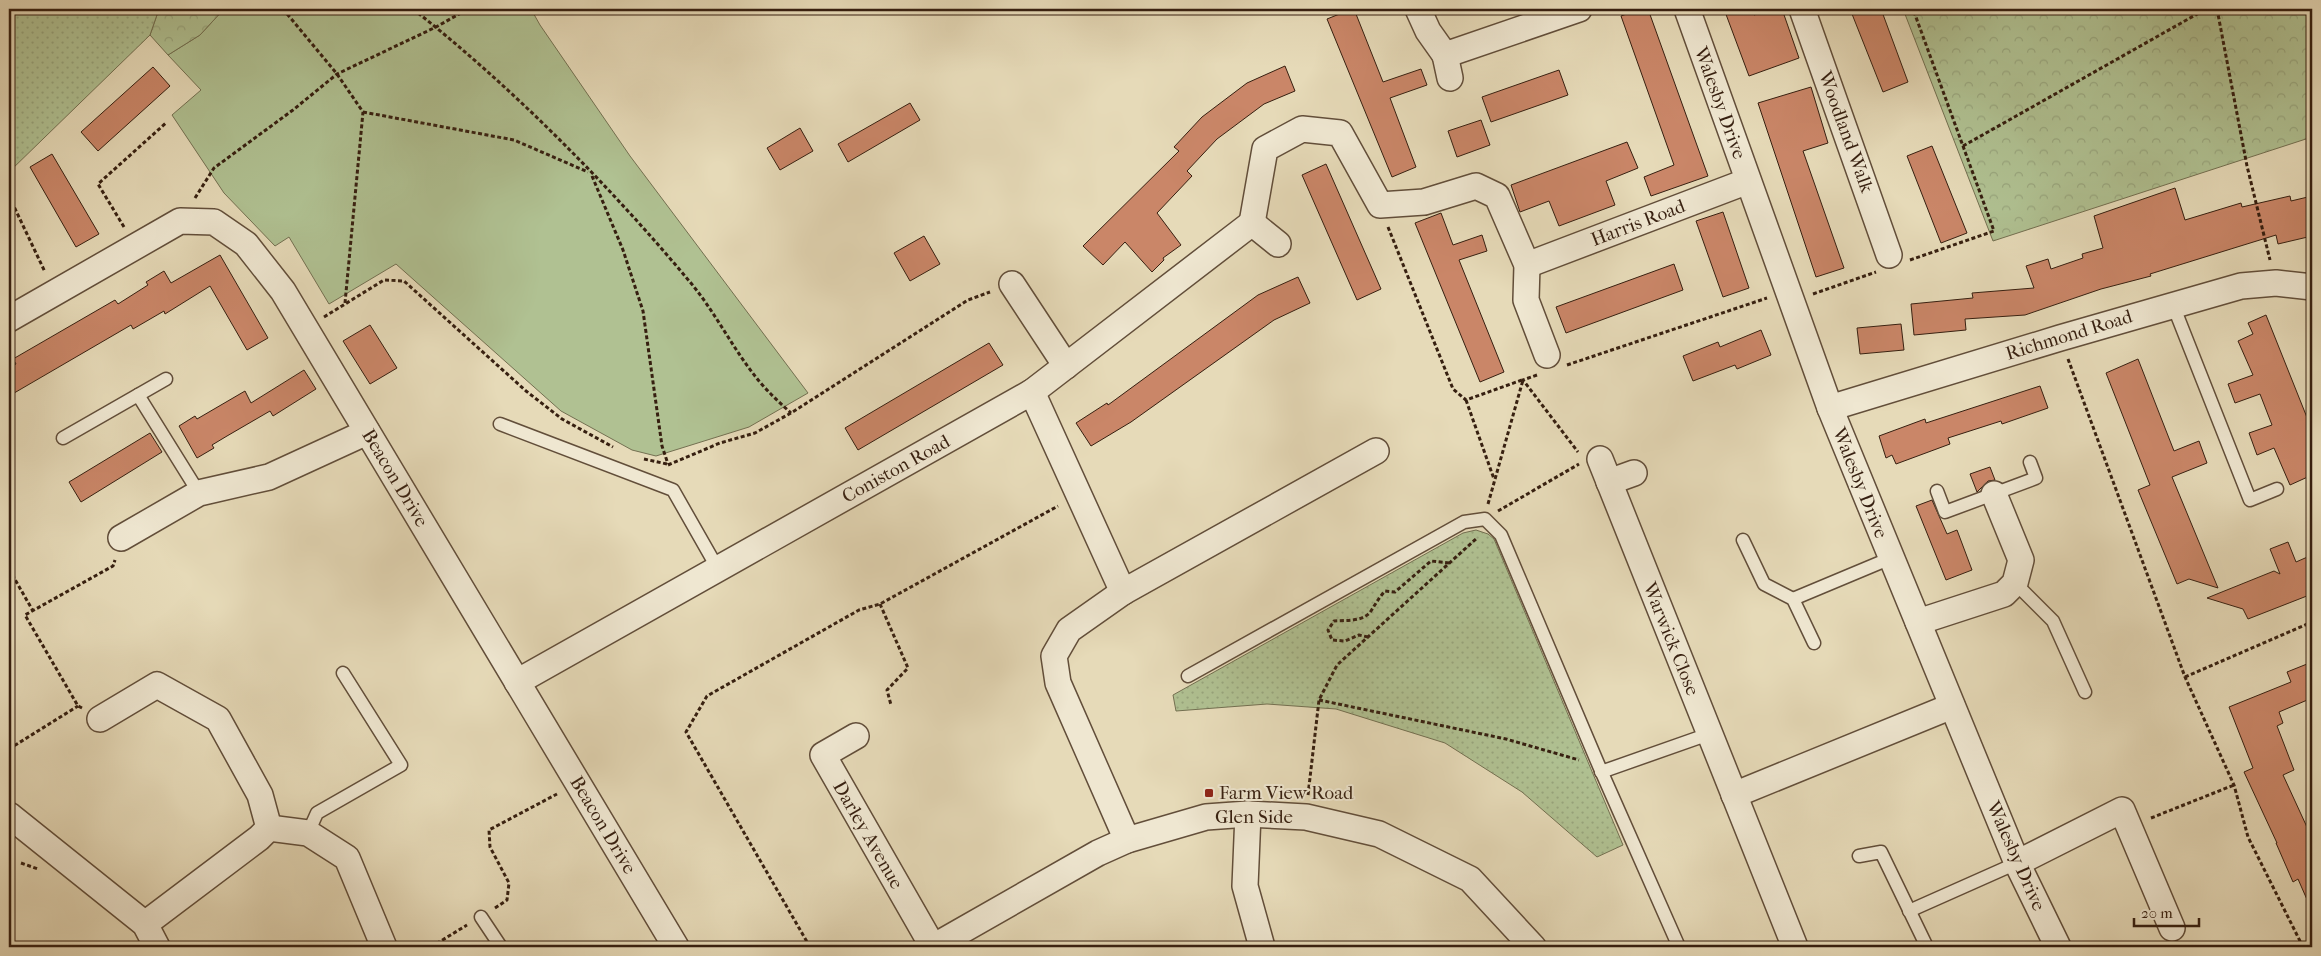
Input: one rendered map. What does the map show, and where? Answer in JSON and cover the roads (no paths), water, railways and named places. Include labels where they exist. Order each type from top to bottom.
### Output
[{"type":"street","points":[[1418,9],[1448,66],[1579,9]]},
{"type":"street","name":"Walesby Drive","points":[[1687,9],[1830,408],[2017,863],[2058,947]]},
{"type":"street","name":"Woodland Walk","points":[[1802,9],[1892,262]]},
{"type":"street","points":[[1278,244],[1252,223],[1265,150],[1302,129],[1340,133],[1380,205],[1424,202],[1476,186],[1497,196],[1527,265],[1526,300],[1551,365]]},
{"type":"street","name":"Harris Road","points":[[1527,265],[1748,181]]},
{"type":"street","name":"Beacon Drive","points":[[9,320],[180,222],[214,222],[246,244],[283,291],[676,947]]},
{"type":"street","name":"Coniston Road","points":[[517,682],[1032,392],[1252,223]]},
{"type":"street","name":"Richmond Road","points":[[1830,408],[2060,338],[2241,286],[2276,282],[2312,287]]},
{"type":"street","points":[[1012,284],[1066,366]]},
{"type":"street","points":[[1032,392],[1123,592]]},
{"type":"street","points":[[121,538],[199,493],[269,477],[367,432]]},
{"type":"street","points":[[1127,840],[1058,683],[1054,656],[1069,630],[1123,592],[1376,451]]},
{"type":"street","name":"Warwick Close","points":[[1634,474],[1598,467],[1795,947]]},
{"type":"street","points":[[1918,622],[2004,594],[2015,583],[2020,560],[1994,494]]},
{"type":"street","points":[[100,718],[158,685],[218,718],[260,795],[268,828]]},
{"type":"street","points":[[1734,796],[1952,706]]},
{"type":"street","name":"Darley Avenue","points":[[856,736],[823,755],[933,947]]},
{"type":"street","points":[[2017,863],[2122,810],[2172,928]]},
{"type":"street","points":[[1248,814],[1245,886],[1262,947]]},
{"type":"street","name":"Glen Side","points":[[933,947],[1098,853],[1127,840],[1206,818],[1248,814],[1306,817],[1379,834],[1470,879],[1533,947]]},
{"type":"street","points":[[9,815],[145,924],[157,947]]},
{"type":"street","points":[[268,828],[308,833],[347,858],[384,947]]},
{"type":"street","points":[[145,924],[259,838],[268,828]]},
{"type":"lane","points":[[2173,305],[2250,500],[2277,489]]},
{"type":"lane","points":[[63,438],[166,379]]},
{"type":"lane","points":[[138,395],[199,493]]},
{"type":"lane","points":[[500,424],[673,490],[718,569]]},
{"type":"lane","points":[[1937,491],[1945,512],[2036,478],[2030,462]]},
{"type":"lane","points":[[1188,676],[1464,522],[1485,519],[1501,535],[1600,769],[1680,947]]},
{"type":"lane","points":[[1743,540],[1764,584],[1793,599],[1814,643]]},
{"type":"lane","points":[[1793,599],[1891,558]]},
{"type":"lane","points":[[2015,583],[2054,621],[2085,692]]},
{"type":"lane","points":[[308,833],[317,813],[401,765],[343,673]]},
{"type":"lane","points":[[1600,769],[1709,734]]},
{"type":"lane","points":[[1859,856],[1881,852],[1927,947]]},
{"type":"lane","points":[[1909,911],[2017,863]]},
{"type":"lane","points":[[481,917],[501,947]]},
{"type":"place","name":"Farm View Road","points":[[1209,793]]}]
